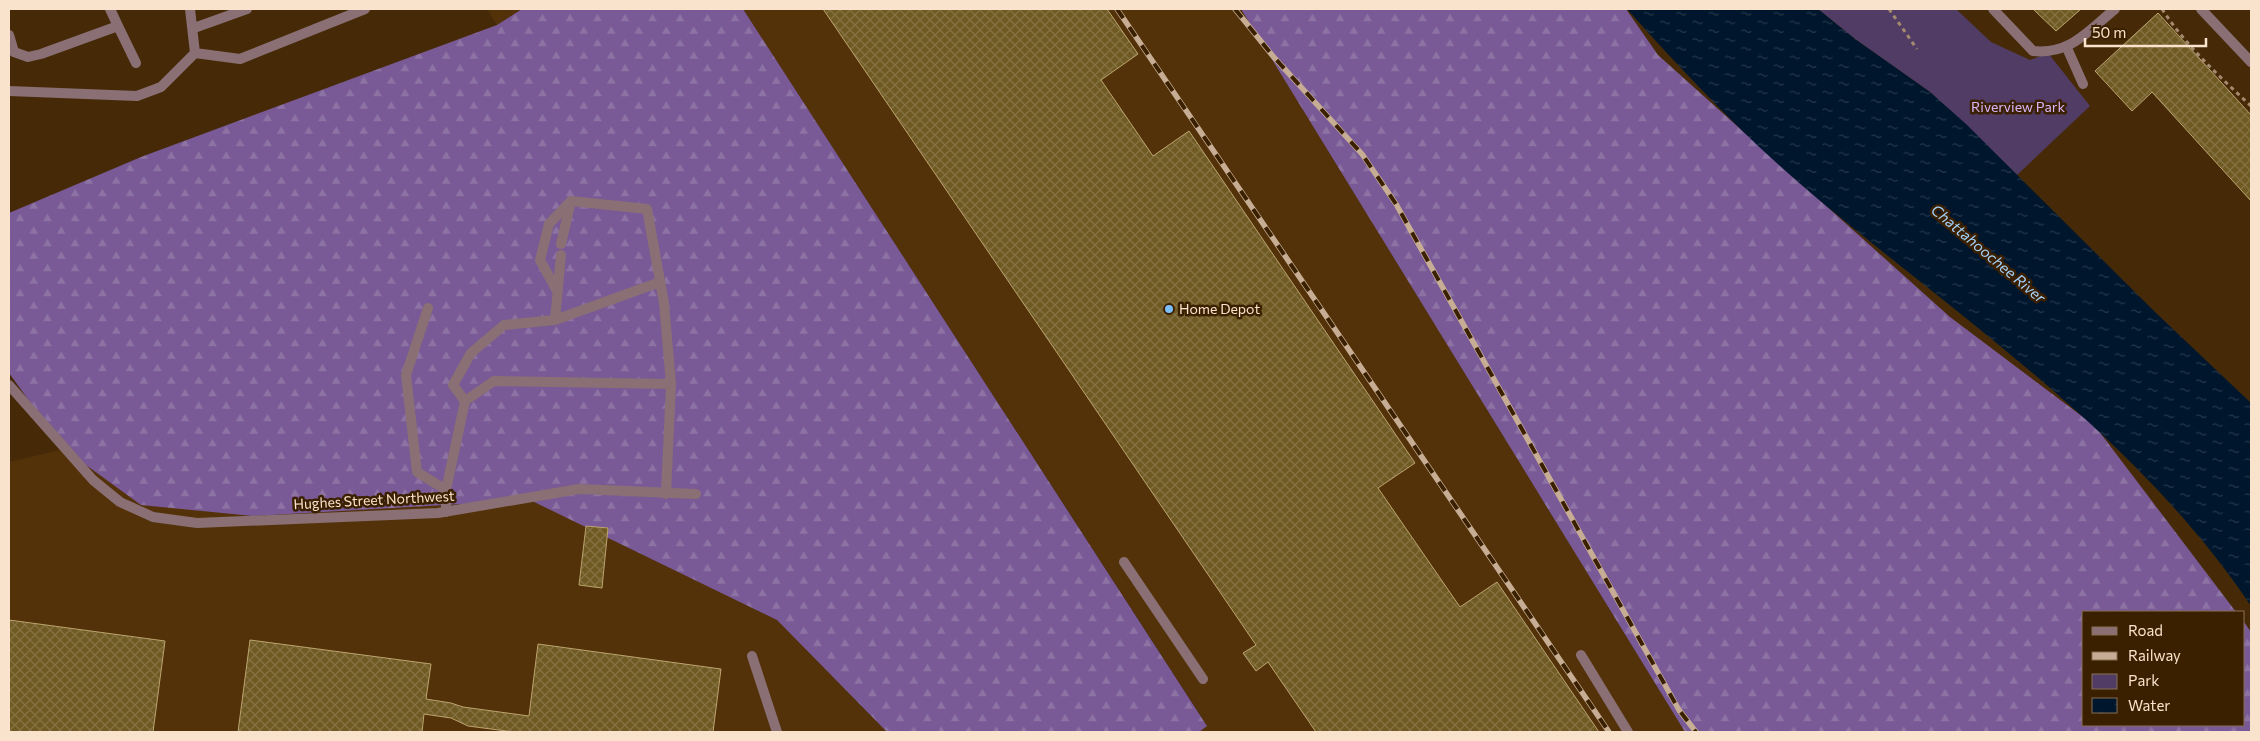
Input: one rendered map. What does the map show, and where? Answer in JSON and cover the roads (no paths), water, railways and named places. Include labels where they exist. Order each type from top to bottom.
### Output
[{"type":"street","points":[[110,9],[136,62]]},
{"type":"street","points":[[9,91],[137,96],[161,87],[195,52],[194,28],[190,9]]},
{"type":"street","points":[[194,28],[247,9]]},
{"type":"street","points":[[195,52],[240,59],[365,9]]},
{"type":"street","points":[[1993,9],[2033,52],[2048,53],[2067,48],[2115,9]]},
{"type":"street","points":[[2201,9],[2251,62]]},
{"type":"street","points":[[9,35],[14,52],[28,57],[118,26]]},
{"type":"street","points":[[2067,48],[2082,84]]},
{"type":"street","points":[[561,244],[571,202]]},
{"type":"street","points":[[571,202],[648,209],[664,302],[672,384],[666,494]]},
{"type":"street","points":[[557,292],[540,260],[549,224],[571,202]]},
{"type":"street","points":[[555,320],[561,255]]},
{"type":"street","points":[[465,401],[453,385],[471,353],[504,325],[555,320],[660,282]]},
{"type":"street","points":[[428,308],[406,375],[417,472],[446,490]]},
{"type":"street","points":[[446,512],[446,490],[465,401],[494,381],[672,384]]},
{"type":"street","name":"Hughes Street Northwest","points":[[9,384],[93,480],[120,502],[153,517],[197,523],[446,512],[579,489],[696,494]]},
{"type":"street","points":[[1124,562],[1203,679]]},
{"type":"street","points":[[1582,655],[1628,732]]},
{"type":"street","points":[[752,656],[777,732]]},
{"type":"water","name":"Chattahoochee River","points":[[1627,9],[1818,9],[1855,39],[1930,92],[1966,124],[2155,312],[2251,403],[2251,606],[2206,546],[2157,490],[2105,437],[2050,388],[1792,177],[1719,107]]},
{"type":"railway","points":[[1117,9],[1609,732]]},
{"type":"railway","points":[[1235,9],[1272,55],[1362,154],[1396,204],[1679,710],[1696,732]]},
{"type":"place","name":"Home Depot","points":[[1169,309]]},
{"type":"park label","name":"Riverview Park","points":[[2018,107]]}]
